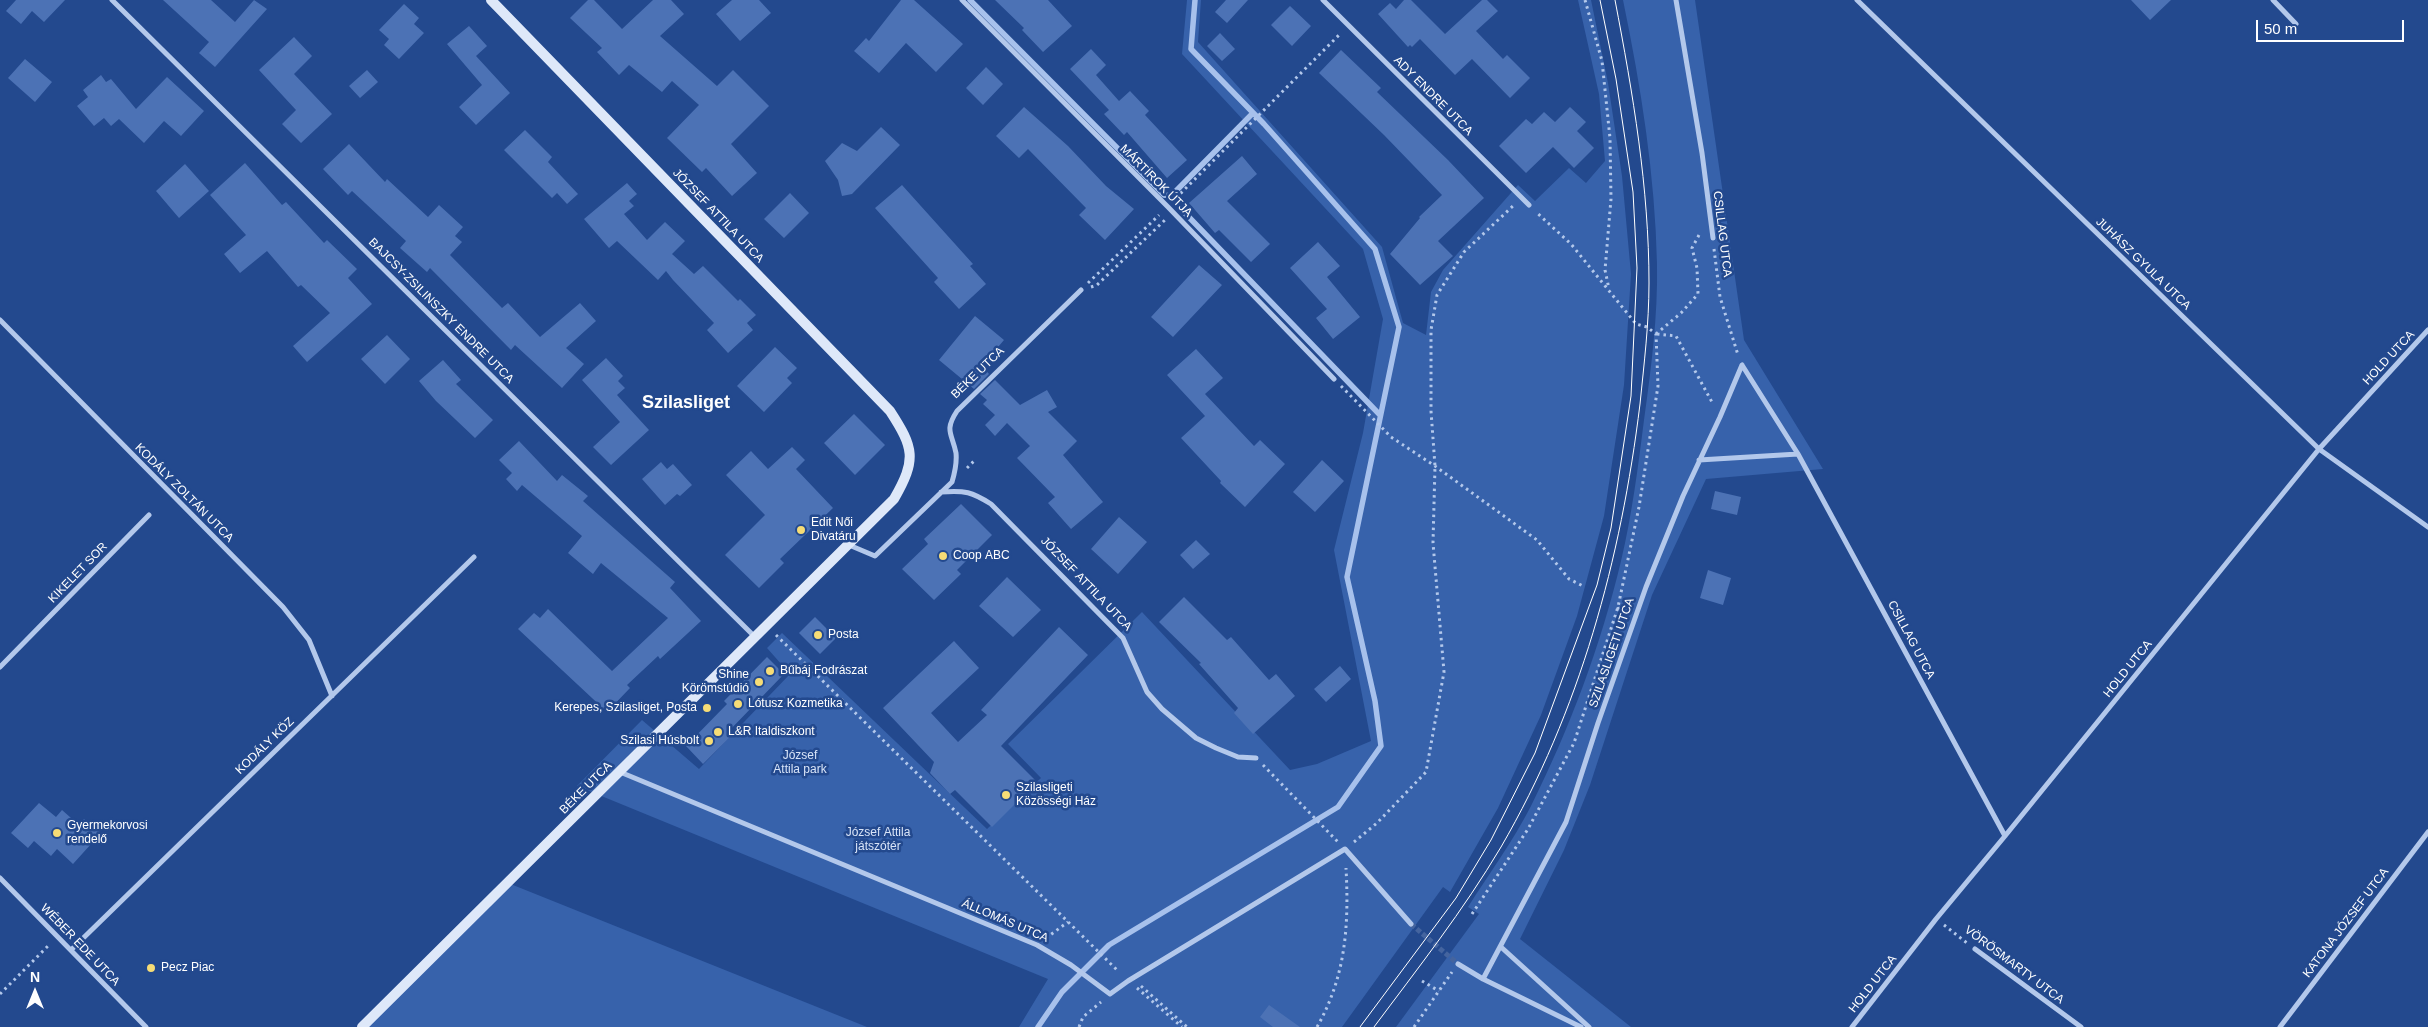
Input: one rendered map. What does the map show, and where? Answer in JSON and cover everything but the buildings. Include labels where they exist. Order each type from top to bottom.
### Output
[{"type":"street","name":"BAJCSY-ZSILINSZKY ENDRE UTCA","points":[[112,0],[756,637]]},
{"type":"street","name":"JÓZSEF ATTILA UTCA","points":[[491,0],[890,411],[908,439],[910,460]]},
{"type":"street","name":"MÁRTÍROK ÚTJA","points":[[962,0],[1168,206],[1334,379]]},
{"type":"street","name":"ADY ENDRE UTCA","points":[[1324,0],[1529,205]]},
{"type":"street","name":"CSILLAG UTCA","points":[[1676,0],[1702,153],[1713,238]]},
{"type":"street","name":"JUHÁSZ GYULA UTCA","points":[[1857,0],[2319,449],[2428,526]]},
{"type":"street","points":[[2273,0],[2296,24]]},
{"type":"street","name":"BÉKE UTCA","points":[[849,545],[875,556],[952,482],[956,468],[956,453],[948,432],[951,420],[957,411],[1081,290]]},
{"type":"street","name":"KODÁLY ZOLTÁN UTCA","points":[[0,320],[283,607],[309,640],[332,696]]},
{"type":"street","name":"HOLD UTCA","points":[[1852,1027],[1936,919],[2319,449],[2428,330]]},
{"type":"street","name":"CSILLAG UTCA","points":[[1742,365],[1798,454],[2005,836]]},
{"type":"street","name":"SZILASLIGETI UTCA","points":[[1483,979],[1566,822],[1646,587],[1699,460],[1742,365]]},
{"type":"street","points":[[1699,460],[1798,454]]},
{"type":"street","name":"BÉKE UTCA","points":[[362,1027],[894,500],[904,482],[910,460]]},
{"type":"street","name":"JÓZSEF ATTILA UTCA","points":[[941,492],[960,490],[973,493],[992,504],[1123,638],[1147,692],[1179,726],[1196,738],[1228,755],[1256,758]]},
{"type":"street","name":"KIKELET SOR","points":[[0,667],[149,515]]},
{"type":"street","name":"KODÁLY KÖZ","points":[[71,950],[474,556]]},
{"type":"street","name":"ÁLLOMÁS UTCA","points":[[620,772],[1037,944],[1071,965],[1110,994]]},
{"type":"street","name":"KATONA JÓZSEF UTCA","points":[[2280,1027],[2428,832]]},
{"type":"street","points":[[1110,994],[1345,849],[1411,924]]},
{"type":"street","name":"WÉBER EDE UTCA","points":[[0,878],[146,1027]]},
{"type":"street","points":[[1501,947],[1589,1027]]},
{"type":"street","name":"VÖRÖSMARTY UTCA","points":[[1976,950],[2081,1027]]},
{"type":"street","points":[[1458,964],[1483,979],[1581,1027]]},
{"type":"path","points":[[1585,0],[1602,61],[1610,138],[1611,199],[1605,270],[1610,291]]},
{"type":"path","points":[[1081,290],[1349,25]]},
{"type":"path","points":[[1317,1027],[1331,1002],[1341,970],[1348,898],[1345,849],[1377,823],[1426,772],[1444,672],[1433,543],[1435,466],[1431,411],[1431,330],[1437,295],[1464,252],[1522,198]]},
{"type":"path","points":[[1529,205],[1571,244],[1636,324],[1647,327],[1656,334],[1676,336],[1720,417]]},
{"type":"path","points":[[1097,285],[1173,212]]},
{"type":"path","points":[[1656,334],[1681,313],[1698,294],[1697,268],[1692,248],[1699,236],[1699,228]]},
{"type":"path","name":"CSILLAG UTCA","points":[[1713,238],[1720,297],[1742,365]]},
{"type":"path","points":[[1472,914],[1528,829],[1574,743],[1618,607],[1638,515],[1658,386],[1656,334]]},
{"type":"path","points":[[1334,379],[1391,437],[1435,466],[1537,540],[1569,579],[1585,587]]},
{"type":"path","points":[[767,626],[1068,922],[1182,1027]]},
{"type":"path","points":[[1256,758],[1328,830]]},
{"type":"path","name":"VÖRÖSMARTY UTCA","points":[[1936,919],[1976,950]]},
{"type":"path","points":[[1046,938],[1068,922]]},
{"type":"path","points":[[0,994],[57,936]]},
{"type":"path","points":[[1414,1027],[1458,964]]},
{"type":"path","points":[[1130,980],[1187,1027]]},
{"type":"path","points":[[1422,981],[1438,992]]},
{"type":"path","points":[[1079,1027],[1083,1017],[1110,994]]},
{"type":"green space","points":[[1187,0],[1201,0],[1198,42],[1382,247],[1403,323],[1426,335],[1431,292],[1443,270],[1518,185],[1535,201],[1569,168],[1586,183],[1605,161],[1599,94],[1578,0],[1591,0],[1608,83],[1622,176],[1631,274],[1624,385],[1604,516],[1577,616],[1541,715],[1498,808],[1450,892],[1443,887],[1342,1027],[1019,1027],[1048,979],[577,786],[642,720],[699,769],[790,674],[767,648],[782,633],[987,829],[1041,778],[1008,744],[1142,612],[1290,770],[1317,764],[1371,741],[1334,550],[1363,433],[1383,319],[1363,249],[1182,54]]},
{"type":"green space","points":[[1623,0],[1695,0],[1744,340],[1823,469],[1706,479],[1652,595],[1590,785],[1564,850],[1520,939],[1631,1027],[1396,1027],[1479,914],[1468,907],[1517,832],[1545,777],[1559,747],[1594,655],[1625,544],[1632,509],[1651,362],[1655,323],[1657,264],[1656,231],[1646,131],[1636,65]]},
{"type":"green space","points":[[508,883],[867,1027],[362,1027]]},
{"type":"waterway","points":[[970,0],[1164,195],[1171,196],[1253,113]]},
{"type":"waterway","points":[[1038,1027],[1062,992],[1109,945],[1338,807],[1381,746],[1375,701],[1347,577],[1399,327],[1375,249],[1264,124],[1191,49],[1195,0]]},
{"type":"waterway","points":[[1183,211],[1380,415]]},
{"type":"tunnel","points":[[1411,924],[1458,964]]},
{"type":"tram line","points":[[1360,1027],[1456,898],[1491,840],[1535,753],[1597,585],[1611,528],[1631,396],[1637,268],[1633,192],[1616,79],[1600,0]]},
{"type":"tram line","points":[[1374,1027],[1471,894],[1501,847],[1529,795],[1575,688],[1593,633],[1608,576],[1632,462],[1640,404],[1649,298],[1648,247],[1643,176],[1628,71],[1615,0]]},
{"type":"place","name":"Edit Női Divatáru","points":[[801,530]]},
{"type":"place","name":"Coop ABC","points":[[943,556]]},
{"type":"place","name":"Posta","points":[[818,635]]},
{"type":"place","name":"Bűbáj Fodrászat","points":[[770,671]]},
{"type":"place","name":"Shine Körömstúdió","points":[[759,682]]},
{"type":"place","name":"Lótusz Kozmetika","points":[[738,704]]},
{"type":"place","name":"Kerepes, Szilasliget, Posta","points":[[707,708]]},
{"type":"place","name":"L&R Italdiszkont","points":[[718,732]]},
{"type":"place","name":"Szilasi Húsbolt","points":[[709,741]]},
{"type":"place","name":"Szilasligeti Közösségi Ház","points":[[1006,795]]},
{"type":"place","name":"Gyermekorvosi rendelő","points":[[57,833]]},
{"type":"place","name":"Pecz Piac","points":[[151,968]]},
{"type":"district","name":"Szilasliget","points":[[686,403]]},
{"type":"park label","name":"József Attila park","points":[[800,763]]},
{"type":"park label","name":"József Attila játszótér","points":[[878,840]]}]
